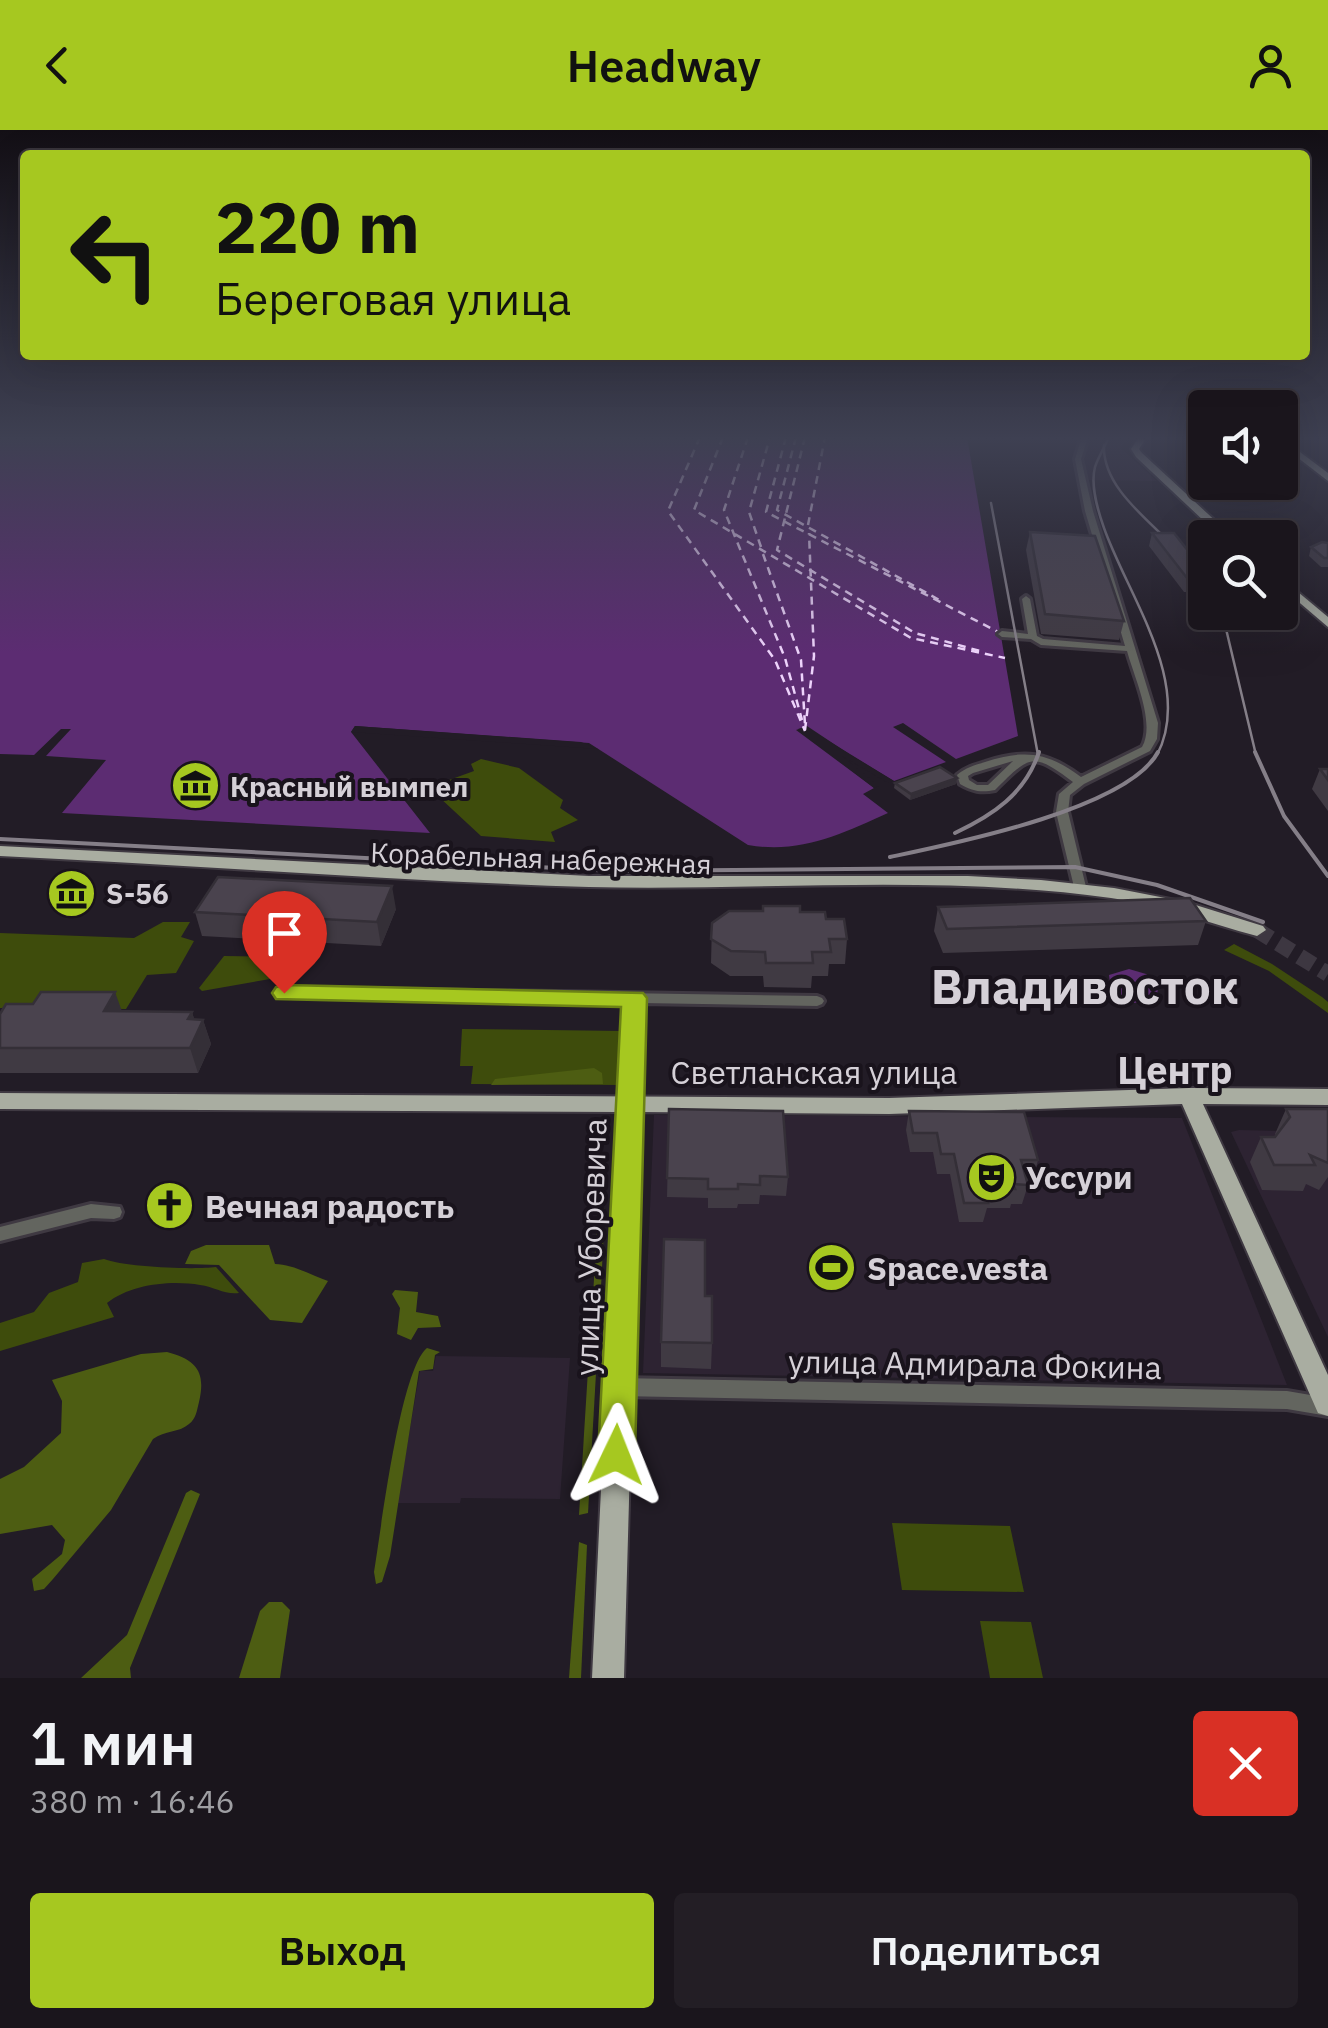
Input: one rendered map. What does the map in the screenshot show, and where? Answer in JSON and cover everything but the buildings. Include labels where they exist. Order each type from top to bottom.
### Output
[{"type":"main road","points":[[1298,596],[1328,623]]},
{"type":"main road","points":[[1308,604],[1328,604]]},
{"type":"main road","name":"Корабельная набережная","points":[[0,854],[673,893],[1027,892],[1080,887],[1176,904],[1257,930]]},
{"type":"main road","points":[[1189,1096],[1328,1406]]},
{"type":"main road","name":"Светланская улица","points":[[0,1102],[889,1106],[1189,1096],[1328,1097]]},
{"type":"main road","name":"улица Уборевича","points":[[608,1678],[630,1105]]},
{"type":"street","points":[[1080,887],[1062,809],[1065,794],[1080,782],[1140,753],[1152,739],[1153,724],[1087,509]]},
{"type":"street","points":[[1026,599],[1033,637]]},
{"type":"street","points":[[1002,634],[1033,637],[1041,642],[1132,649]]},
{"type":"street","points":[[1034,757],[1021,759],[991,788],[975,788],[964,782],[962,775],[1012,756],[1034,757],[1061,766],[1080,782]]},
{"type":"street","points":[[284,993],[817,1001]]},
{"type":"street","name":"улица Уборевича","points":[[630,1105],[634,998]]},
{"type":"street","points":[[0,1234],[91,1211],[114,1212]]},
{"type":"street","name":"улица Адмирала Фокина","points":[[619,1387],[1287,1400],[1328,1406]]},
{"type":"shaded area","points":[[0,509],[979,509],[1018,736],[956,759],[903,723],[893,727],[946,762],[894,781],[806,727],[798,729],[874,788],[863,794],[888,813],[837,835],[786,847],[748,845],[589,743],[355,726],[351,732],[430,833],[62,813],[106,760],[46,756],[71,729],[61,729],[34,755],[0,754]]},
{"type":"shaded area","points":[[1129,969],[1146,974],[1158,984],[1157,999],[1134,1003],[1111,991],[1109,975]]},
{"type":"shaded area","points":[[654,1115],[1182,1118],[1287,1385],[643,1373]]},
{"type":"shaded area","points":[[1231,1132],[1328,1132],[1328,1337]]},
{"type":"shaded area","points":[[436,1356],[570,1358],[560,1499],[461,1498],[460,1503],[397,1503],[420,1371],[433,1371]]},
{"type":"green space","points":[[481,759],[519,768],[563,800],[560,808],[578,820],[551,832],[555,842],[481,836],[439,797],[438,784],[474,771],[471,764]]},
{"type":"green space","points":[[163,922],[190,922],[181,937],[194,941],[176,973],[147,975],[126,1009],[0,1008],[0,933],[134,938]]},
{"type":"green space","points":[[1234,944],[1322,997],[1328,1002],[1328,1013],[1269,971],[1224,950]]},
{"type":"green space","points":[[224,956],[301,960],[300,965],[270,979],[202,991],[199,988]]},
{"type":"green space","points":[[462,1029],[623,1031],[621,1085],[471,1084],[473,1066],[460,1066]]},
{"type":"green space","points":[[594,1068],[602,1073],[603,1084],[491,1085],[495,1079]]},
{"type":"green space","points":[[605,1208],[598,1346],[590,1348],[598,1209]]},
{"type":"green space","points":[[206,1245],[269,1245],[275,1264],[328,1281],[302,1323],[270,1320],[219,1265],[185,1264],[191,1251]]},
{"type":"green space","points":[[104,1259],[159,1267],[216,1267],[239,1293],[189,1284],[139,1288],[107,1303],[114,1317],[0,1351],[0,1323],[34,1312],[49,1293],[78,1282],[82,1263]]},
{"type":"green space","points":[[395,1290],[418,1292],[416,1312],[438,1316],[441,1327],[418,1328],[411,1340],[397,1334],[400,1308],[392,1294]]},
{"type":"green space","points":[[427,1348],[440,1352],[435,1355],[433,1369],[419,1371],[390,1556],[382,1582],[376,1584],[374,1572],[400,1418],[417,1362]]},
{"type":"green space","points":[[167,1352],[192,1363],[200,1375],[201,1392],[195,1417],[185,1427],[153,1439],[111,1510],[44,1589],[34,1591],[32,1579],[62,1554],[65,1540],[52,1525],[0,1534],[0,1479],[24,1467],[61,1433],[62,1401],[52,1380],[141,1354]]},
{"type":"green space","points":[[588,1370],[596,1373],[588,1513],[579,1515]]},
{"type":"green space","points":[[191,1490],[200,1494],[130,1668],[131,1678],[81,1678],[127,1635],[186,1493]]},
{"type":"green space","points":[[892,1523],[1010,1526],[1024,1592],[902,1590]]},
{"type":"green space","points":[[579,1542],[587,1545],[581,1678],[569,1678]]},
{"type":"green space","points":[[269,1602],[282,1602],[290,1610],[280,1678],[239,1678],[260,1611]]},
{"type":"green space","points":[[980,1621],[1031,1622],[1043,1678],[990,1678]]},
{"type":"pier","points":[[355,726],[581,742],[598,749],[351,732]]},
{"type":"pier","points":[[807,726],[894,781],[888,783],[842,756],[879,786],[874,788],[796,730]]},
{"type":"ferry route","points":[[669,509],[775,660],[805,731]]},
{"type":"ferry route","points":[[694,509],[734,533]]},
{"type":"ferry route","points":[[724,509],[734,533]]},
{"type":"ferry route","points":[[750,509],[761,547]]},
{"type":"ferry route","points":[[767,509],[784,521]]},
{"type":"ferry route","points":[[777,509],[786,515]]},
{"type":"ferry route","points":[[786,515],[787,509]]},
{"type":"ferry route","points":[[808,525],[811,509]]},
{"type":"ferry route","points":[[784,521],[786,515]]},
{"type":"ferry route","points":[[786,515],[943,602]]},
{"type":"ferry route","points":[[784,521],[809,534]]},
{"type":"ferry route","points":[[784,521],[777,550],[811,570]]},
{"type":"ferry route","points":[[734,533],[811,579]]},
{"type":"ferry route","points":[[734,533],[785,658],[802,720]]},
{"type":"ferry route","points":[[809,534],[1002,634]]},
{"type":"ferry route","points":[[809,534],[811,570]]},
{"type":"ferry route","points":[[763,554],[801,660],[805,725]]},
{"type":"ferry route","points":[[811,570],[915,633],[980,651]]},
{"type":"ferry route","points":[[811,570],[811,579]]},
{"type":"ferry route","points":[[805,730],[814,656],[811,579]]},
{"type":"ferry route","points":[[811,579],[911,638],[1005,658]]},
{"type":"tunnel","points":[[1257,930],[1328,974]]},
{"type":"railway","points":[[992,509],[1038,755]]},
{"type":"railway","points":[[1098,509],[1163,670],[1168,699],[1166,728],[1158,752]]},
{"type":"railway","points":[[1136,509],[1182,555]]},
{"type":"railway","points":[[1226,630],[1256,753]]},
{"type":"railway","points":[[890,857],[994,833],[1076,807],[1112,791],[1140,772],[1158,752]]},
{"type":"railway","points":[[1256,753],[1284,816],[1328,876]]},
{"type":"railway","points":[[955,833],[1006,802],[1025,780],[1038,755]]},
{"type":"railway","points":[[0,839],[615,871],[1075,867],[1157,885],[1263,922]]},
{"type":"place","name":"Красный вымпел","points":[[195,786]]},
{"type":"place","name":"S-56","points":[[71,893]]},
{"type":"place","name":"Уссури","points":[[991,1177]]},
{"type":"place","name":"Вечная радость","points":[[170,1206]]},
{"type":"place","name":"Space.vesta","points":[[832,1268]]},
{"type":"district","name":"Владивосток","points":[[1085,986]]},
{"type":"district","name":"Центр","points":[[1175,1069]]},
{"type":"route","points":[[284,993],[634,998],[616,1455]]}]
